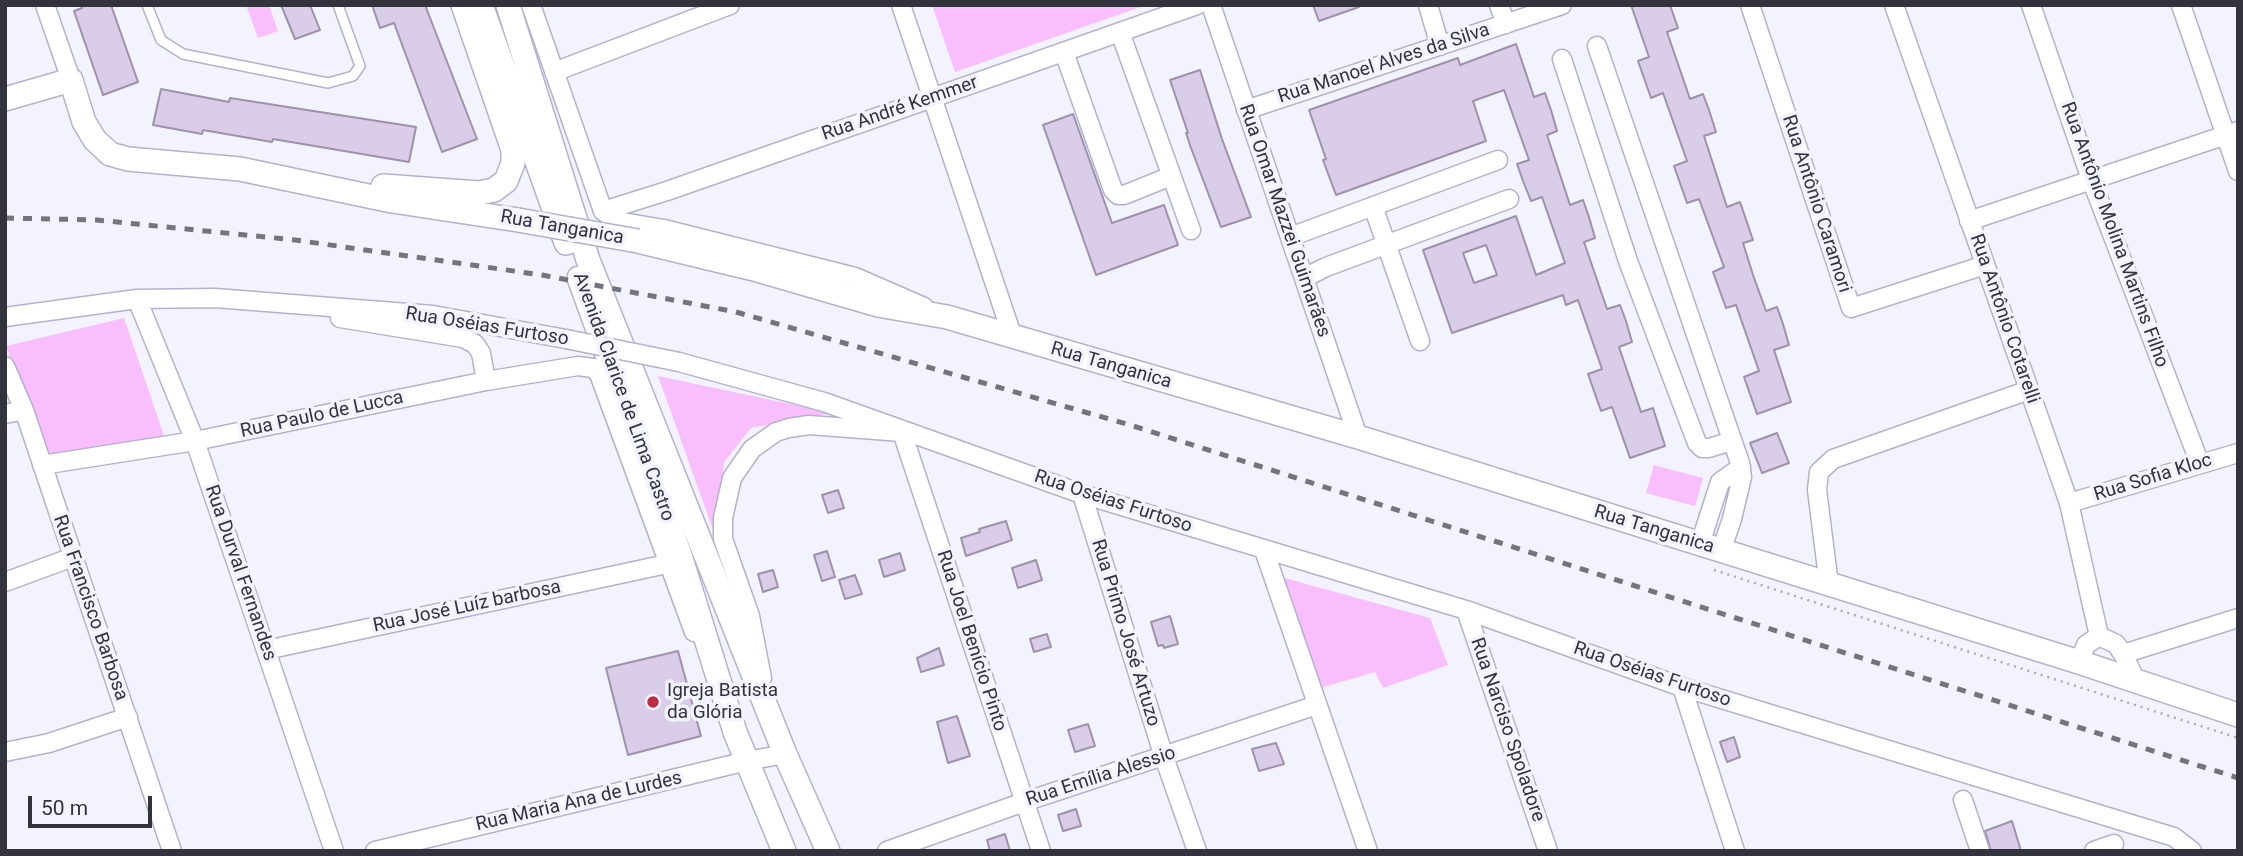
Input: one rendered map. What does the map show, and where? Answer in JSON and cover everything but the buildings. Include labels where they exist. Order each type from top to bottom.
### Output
[{"type":"street","points":[[5,99],[71,80],[45,5]]},
{"type":"street","points":[[240,169],[376,185],[479,193],[494,190],[506,181],[513,163],[513,150],[463,5]]},
{"type":"street","name":"Avenida Clarice de Lima Castro","points":[[481,5],[682,553]]},
{"type":"street","name":"Avenida Clarice de Lima Castro","points":[[508,5],[682,553]]},
{"type":"street","points":[[531,5],[603,211],[617,221],[664,229],[855,277],[947,317]]},
{"type":"street","points":[[554,72],[730,5]]},
{"type":"street","points":[[901,5],[1013,338]]},
{"type":"street","name":"Rua André Kemmer","points":[[603,211],[1197,5]]},
{"type":"street","name":"Rua Omar Mazzei Guimarães","points":[[1210,5],[1358,437]]},
{"type":"street","points":[[1428,5],[1440,46]]},
{"type":"street","points":[[1499,5],[1506,24]]},
{"type":"street","name":"Rua Manoel Alves da Silva","points":[[1246,110],[1562,5]]},
{"type":"street","name":"Rua Antônio Caramori","points":[[1750,5],[1851,308],[1985,265]]},
{"type":"street","name":"Rua Antônio Cotarelli","points":[[1894,5],[2069,503],[2099,636]]},
{"type":"street","name":"Rua Antônio Molina Martins Filho","points":[[2031,5],[2091,179],[2200,464]]},
{"type":"street","points":[[2181,5],[2231,133],[2238,172]]},
{"type":"street","points":[[1119,32],[1191,230]]},
{"type":"street","points":[[1597,46],[1741,467],[1742,477],[1732,519],[1711,547]]},
{"type":"street","points":[[1064,52],[1112,190],[1118,195],[1124,195],[1171,176]]},
{"type":"street","points":[[1562,59],[1628,261],[1697,443],[1709,448],[1732,441]]},
{"type":"street","name":"Rua Tanganica","points":[[71,80],[84,122],[95,140],[110,154],[128,159],[240,169],[392,201],[638,241],[754,269],[878,305],[947,317],[1358,437],[2079,662],[2238,715]]},
{"type":"street","points":[[1969,222],[2231,133]]},
{"type":"street","points":[[1290,237],[1498,160]]},
{"type":"street","points":[[664,229],[658,216],[658,205],[667,191]]},
{"type":"street","points":[[1304,278],[1326,267],[1509,199]]},
{"type":"street","points":[[1373,206],[1420,341]]},
{"type":"street","points":[[215,298],[463,338],[475,344],[481,353],[486,381]]},
{"type":"street","name":"Rua Oséias Furtoso","points":[[5,317],[137,299],[215,298],[433,315],[679,362],[824,402],[1082,494],[1466,610],[1682,687],[2174,837],[2192,851]]},
{"type":"street","name":"Rua Durval Fernandes","points":[[137,299],[195,441],[334,851]]},
{"type":"street","name":"Rua Francisco Barbosa","points":[[5,366],[24,410],[172,851]]},
{"type":"street","name":"Rua Paulo de Lucca","points":[[43,466],[195,441],[486,381],[578,366],[593,368],[599,374],[682,553]]},
{"type":"street","points":[[1829,585],[1817,490],[1819,472],[1832,458],[2029,390]]},
{"type":"street","points":[[5,414],[24,410]]},
{"type":"street","points":[[766,705],[750,616],[723,539],[723,518],[732,478],[752,449],[776,432],[789,428],[809,425],[902,432]]},
{"type":"street","name":"Rua Joel Benício Pinto","points":[[902,432],[1041,851]]},
{"type":"street","name":"Rua Sofia Kloc","points":[[2069,503],[2238,453]]},
{"type":"street","name":"Rua Primo José Artuzo","points":[[1082,494],[1164,757],[1197,851]]},
{"type":"street","points":[[1264,550],[1368,851]]},
{"type":"street","points":[[682,553],[766,705],[828,851]]},
{"type":"street","points":[[682,553],[735,733],[784,851]]},
{"type":"street","name":"Rua José Luíz barbosa","points":[[266,650],[682,553]]},
{"type":"street","points":[[5,582],[73,557]]},
{"type":"street","name":"Rua Narciso Spoladore","points":[[1466,610],[1548,851]]},
{"type":"street","points":[[2123,654],[2238,618]]},
{"type":"street","points":[[2079,662],[2086,645],[2099,636],[2116,644],[2136,681]]},
{"type":"street","points":[[1682,687],[1735,851]]},
{"type":"street","name":"Rua Emília Alessio","points":[[887,851],[1024,802],[1317,705]]},
{"type":"street","points":[[5,752],[49,743],[128,717]]},
{"type":"street","name":"Rua Maria Ana de Lurdes","points":[[374,851],[785,754]]},
{"type":"street","points":[[1963,800],[1980,851]]},
{"type":"street","points":[[2094,851],[2114,844]]},
{"type":"lane","points":[[148,5],[161,40],[183,54],[328,83],[354,76],[360,66],[338,5]]},
{"type":"shaded area","points":[[246,5],[269,5],[278,31],[258,38]]},
{"type":"shaded area","points":[[932,5],[1146,5],[955,72]]},
{"type":"shaded area","points":[[124,318],[164,436],[43,456],[6,346]]},
{"type":"shaded area","points":[[658,376],[833,413],[751,428],[724,462],[716,538]]},
{"type":"shaded area","points":[[1654,465],[1703,478],[1695,506],[1646,493]]},
{"type":"shaded area","points":[[1281,577],[1430,618],[1448,665],[1383,688],[1375,672],[1320,688]]},
{"type":"railway","points":[[5,218],[97,220],[295,240],[542,275],[736,312],[1130,425],[2238,778]]},
{"type":"place","name":"Igreja Batista da Glória","points":[[653,702]]}]
